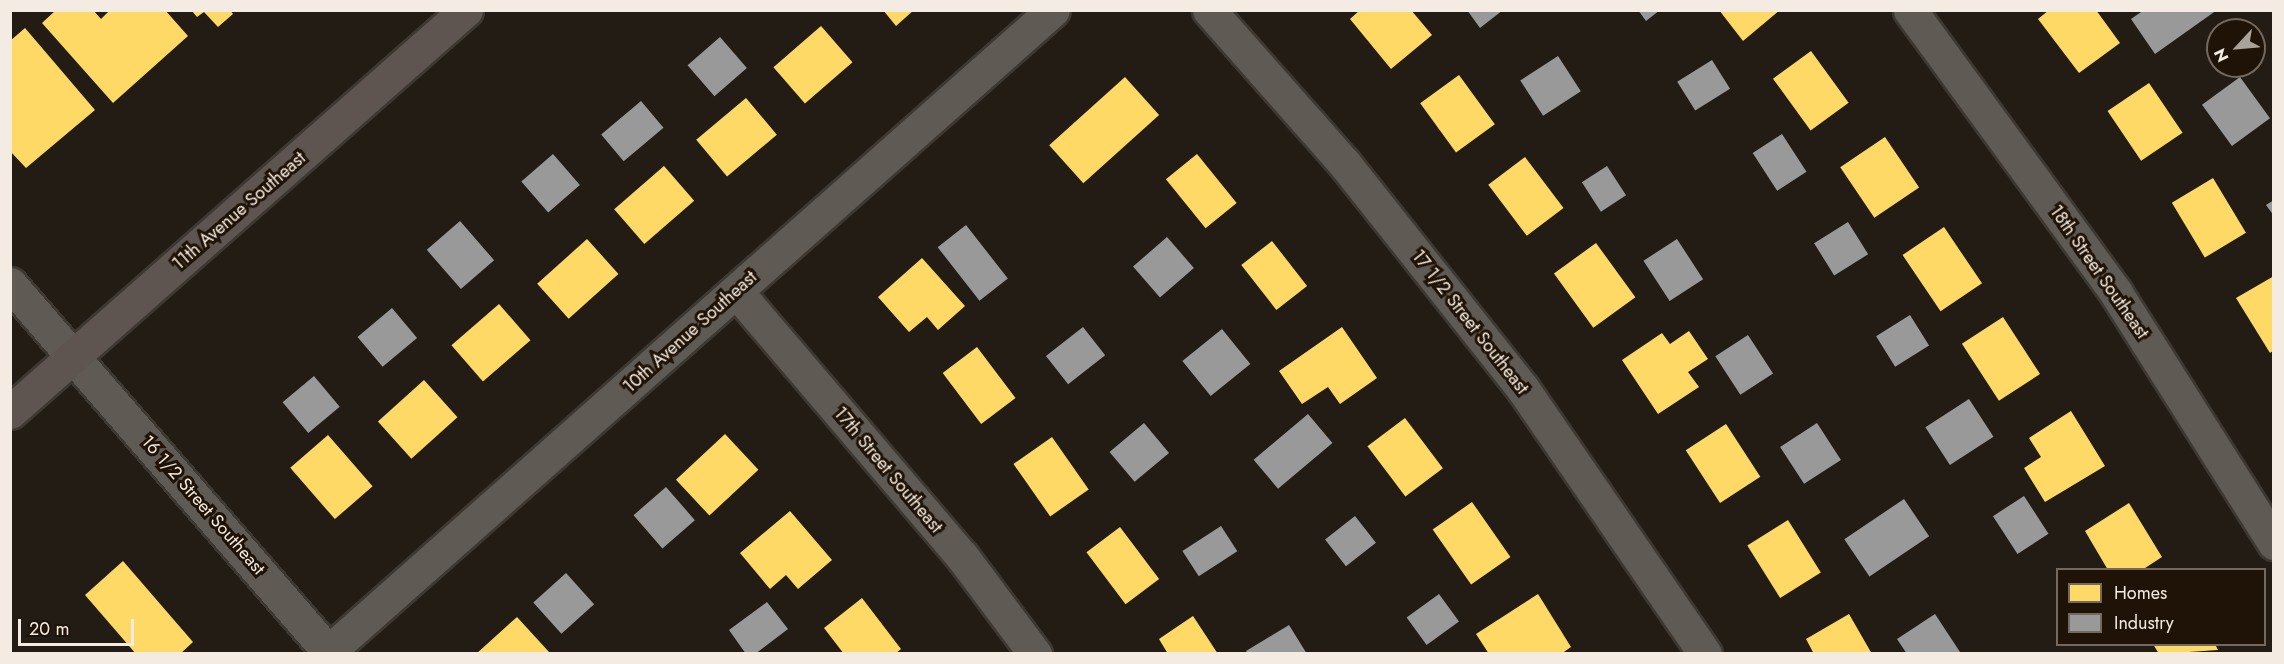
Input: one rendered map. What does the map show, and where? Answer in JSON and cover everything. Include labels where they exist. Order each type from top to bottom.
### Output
[{"type":"main road","name":"11th Avenue Southeast","points":[[10,412],[466,10]]},
{"type":"street","name":"10th Avenue Southeast","points":[[329,653],[1053,10]]},
{"type":"street","name":"17 1/2 Street Southeast","points":[[1209,10],[1344,163],[1523,390],[1705,654]]},
{"type":"street","name":"18th Street Southeast","points":[[1910,10],[2116,292],[2274,543]]},
{"type":"street","name":"16 1/2 Street Southeast","points":[[10,284],[329,653]]},
{"type":"street","name":"17th Street Southeast","points":[[736,291],[960,555],[1035,654]]},
{"type":"building: Homes","points":[[56,10],[93,10],[101,19],[110,10],[165,10],[188,36],[113,103],[42,23]]},
{"type":"building: Homes","points":[[191,10],[230,10],[233,14],[218,27],[204,12],[197,17]]},
{"type":"building: Homes","points":[[883,10],[914,10],[896,26]]},
{"type":"building: Homes","points":[[1360,10],[1411,10],[1432,35],[1391,69],[1350,19]]},
{"type":"building: Homes","points":[[1719,10],[1780,10],[1743,41]]},
{"type":"building: Homes","points":[[2049,10],[2096,10],[2120,43],[2079,73],[2038,19]]},
{"type":"building: Homes","points":[[821,26],[852,62],[805,104],[773,67]]},
{"type":"building: Homes","points":[[25,28],[95,110],[26,168],[10,151],[10,41]]},
{"type":"building: Homes","points":[[1811,51],[1849,103],[1811,130],[1773,79]]},
{"type":"building: Homes","points":[[1459,75],[1495,124],[1456,153],[1420,103]]},
{"type":"building: Homes","points":[[1125,77],[1159,115],[1083,183],[1049,145]]},
{"type":"building: Homes","points":[[2149,83],[2183,133],[2141,161],[2108,111]]},
{"type":"building: Homes","points":[[746,98],[777,135],[727,177],[696,140]]},
{"type":"building: Homes","points":[[1885,137],[1919,188],[1874,218],[1840,167]]},
{"type":"building: Homes","points":[[1197,154],[1237,203],[1206,228],[1166,179]]},
{"type":"building: Homes","points":[[1525,157],[1564,208],[1527,236],[1488,185]]},
{"type":"building: Homes","points":[[664,166],[694,201],[644,244],[614,209]]},
{"type":"building: Homes","points":[[2213,178],[2246,233],[2205,258],[2172,203]]},
{"type":"building: Homes","points":[[1944,227],[1982,283],[1941,311],[1903,255]]},
{"type":"building: Homes","points":[[587,239],[618,274],[569,319],[537,284]]},
{"type":"building: Homes","points":[[1272,241],[1307,286],[1276,310],[1241,265]]},
{"type":"building: Homes","points":[[1596,243],[1635,297],[1593,328],[1554,274]]},
{"type":"building: Homes","points":[[922,258],[965,306],[938,330],[927,317],[909,332],[878,297]]},
{"type":"building: Homes","points":[[2274,276],[2274,350],[2270,353],[2236,298]]},
{"type":"building: Homes","points":[[499,304],[530,340],[483,382],[451,345]]},
{"type":"building: Homes","points":[[2003,317],[2040,374],[1999,401],[1962,344]]},
{"type":"building: Homes","points":[[1342,327],[1377,378],[1340,404],[1328,387],[1302,404],[1279,371]]},
{"type":"building: Homes","points":[[1689,331],[1708,359],[1688,372],[1699,387],[1658,414],[1622,360],[1662,333],[1670,344]]},
{"type":"building: Homes","points":[[977,347],[1016,398],[981,424],[943,373]]},
{"type":"building: Homes","points":[[424,380],[457,417],[411,459],[378,421]]},
{"type":"building: Homes","points":[[2071,411],[2105,466],[2045,502],[2024,468],[2041,457],[2029,438]]},
{"type":"building: Homes","points":[[1405,418],[1443,468],[1405,497],[1367,446]]},
{"type":"building: Homes","points":[[1726,424],[1760,477],[1720,503],[1686,450]]},
{"type":"building: Homes","points":[[725,434],[758,470],[709,516],[676,480]]},
{"type":"building: Homes","points":[[328,435],[373,486],[335,519],[290,468]]},
{"type":"building: Homes","points":[[1052,437],[1089,489],[1050,516],[1013,464]]},
{"type":"building: Homes","points":[[1472,502],[1510,557],[1471,584],[1433,530]]},
{"type":"building: Homes","points":[[2129,503],[2162,557],[2145,568],[2107,568],[2085,531]]},
{"type":"building: Homes","points":[[790,511],[832,560],[798,589],[786,575],[770,589],[740,553]]},
{"type":"building: Homes","points":[[1788,520],[1821,573],[1780,598],[1747,545]]},
{"type":"building: Homes","points":[[1120,527],[1159,579],[1126,604],[1086,552]]},
{"type":"building: Homes","points":[[123,561],[193,642],[180,654],[136,654],[85,595]]},
{"type":"building: Homes","points":[[1538,594],[1571,647],[1561,654],[1489,654],[1476,634]]},
{"type":"building: Homes","points":[[862,598],[901,649],[895,654],[844,654],[824,628]]},
{"type":"building: Homes","points":[[1849,614],[1872,654],[1814,654],[1806,639]]},
{"type":"building: Homes","points":[[1193,616],[1218,654],[1168,654],[1159,639]]},
{"type":"building: Homes","points":[[517,617],[549,652],[476,654]]},
{"type":"building: Homes","points":[[2154,646],[2216,646],[2218,650],[2159,654]]},
{"type":"building: Industry","points":[[1467,10],[1503,10],[1480,28]]},
{"type":"building: Industry","points":[[1638,10],[1660,10],[1646,21]]},
{"type":"building: Industry","points":[[2144,10],[2217,10],[2155,54],[2131,19]]},
{"type":"building: Industry","points":[[720,37],[747,68],[714,96],[688,65]]},
{"type":"building: Industry","points":[[1558,56],[1581,91],[1543,116],[1520,81]]},
{"type":"building: Industry","points":[[1712,60],[1730,89],[1695,111],[1677,82]]},
{"type":"building: Industry","points":[[2241,78],[2270,118],[2232,146],[2202,105]]},
{"type":"building: Industry","points":[[641,101],[663,128],[624,161],[601,134]]},
{"type":"building: Industry","points":[[1782,134],[1807,172],[1777,191],[1753,153]]},
{"type":"building: Industry","points":[[553,154],[580,185],[548,212],[521,182]]},
{"type":"building: Industry","points":[[1607,166],[1626,195],[1601,212],[1582,182]]},
{"type":"building: Industry","points":[[2274,200],[2274,216],[2266,205]]},
{"type":"building: Industry","points":[[460,221],[494,260],[461,289],[427,250]]},
{"type":"building: Industry","points":[[1848,222],[1868,254],[1834,275],[1814,243]]},
{"type":"building: Industry","points":[[966,225],[1008,279],[979,301],[938,247]]},
{"type":"building: Industry","points":[[1167,237],[1194,268],[1160,297],[1133,267]]},
{"type":"building: Industry","points":[[1677,239],[1703,279],[1670,301],[1643,261]]},
{"type":"building: Industry","points":[[392,308],[417,338],[383,367],[358,337]]},
{"type":"building: Industry","points":[[1910,315],[1929,346],[1895,367],[1876,336]]},
{"type":"building: Industry","points":[[1083,327],[1105,355],[1068,384],[1046,356]]},
{"type":"building: Industry","points":[[1222,329],[1250,364],[1211,396],[1182,361]]},
{"type":"building: Industry","points":[[1748,335],[1773,374],[1740,395],[1715,356]]},
{"type":"building: Industry","points":[[314,376],[340,407],[308,433],[283,402]]},
{"type":"building: Industry","points":[[1969,399],[1994,437],[1950,465],[1925,427]]},
{"type":"building: Industry","points":[[1308,414],[1332,443],[1278,489],[1254,460]]},
{"type":"building: Industry","points":[[1144,423],[1169,453],[1135,482],[1110,452]]},
{"type":"building: Industry","points":[[1817,423],[1841,460],[1804,484],[1780,447]]},
{"type":"building: Industry","points":[[666,487],[695,520],[662,548],[634,515]]},
{"type":"building: Industry","points":[[2024,496],[2049,534],[2017,554],[1993,516]]},
{"type":"building: Industry","points":[[1904,499],[1929,536],[1869,577],[1844,539]]},
{"type":"building: Industry","points":[[1355,516],[1376,543],[1346,566],[1325,539]]},
{"type":"building: Industry","points":[[1221,526],[1237,551],[1199,576],[1182,551]]},
{"type":"building: Industry","points":[[566,573],[594,604],[561,634],[533,602]]},
{"type":"building: Industry","points":[[1439,594],[1459,622],[1427,645],[1407,618]]},
{"type":"building: Industry","points":[[767,602],[788,629],[755,654],[746,654],[729,630]]},
{"type":"building: Industry","points":[[1935,614],[1960,652],[1907,654],[1897,639]]},
{"type":"building: Industry","points":[[1289,625],[1307,654],[1248,654],[1246,651]]}]
